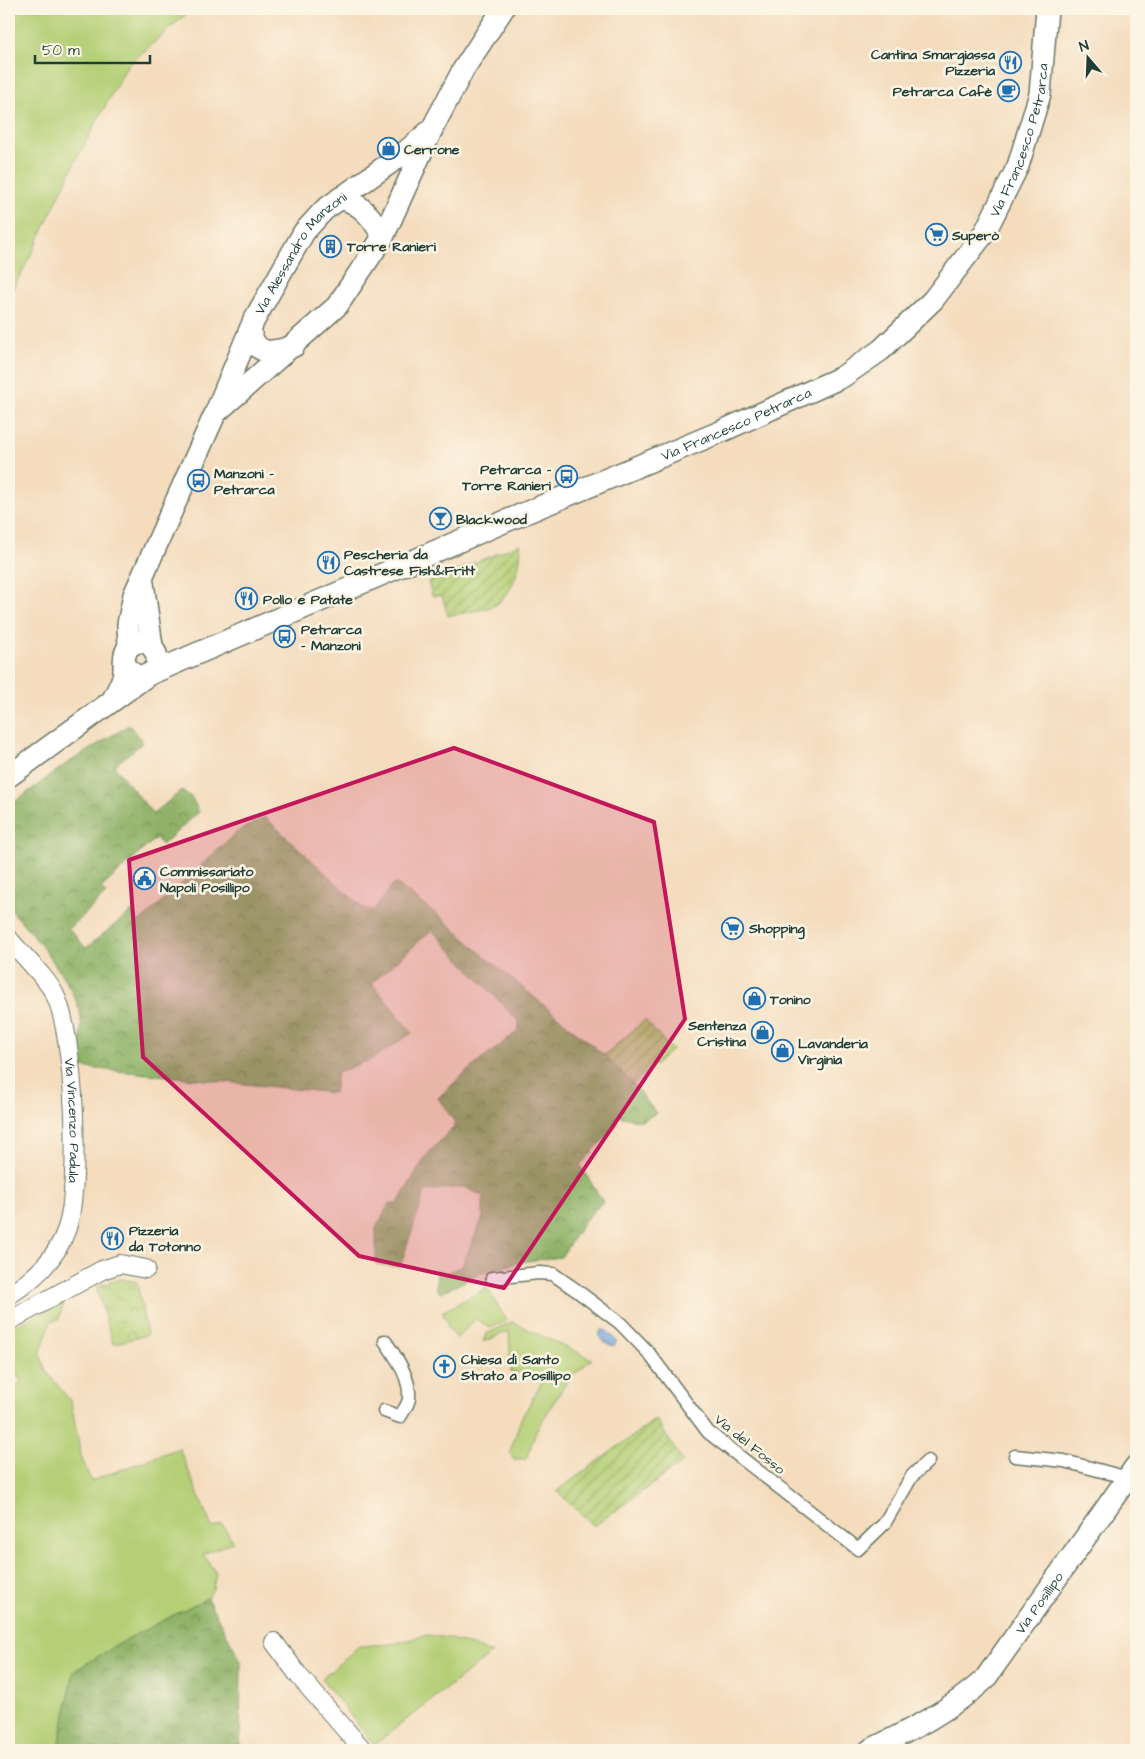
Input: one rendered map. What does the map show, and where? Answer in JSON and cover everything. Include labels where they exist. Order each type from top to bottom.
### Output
[{"type":"street","name":"Via Alessandro Manzoni","points":[[215,414],[337,306],[383,237],[432,128],[463,70],[503,9]]},
{"type":"street","name":"Via Francesco Petrarca","points":[[150,674],[506,520],[720,432],[842,377],[881,350],[933,300],[985,232],[1018,166],[1040,94],[1047,9]]},
{"type":"street","name":"Via Alessandro Manzoni","points":[[113,699],[124,674],[129,615],[134,595],[215,414],[250,330],[287,259],[304,232],[324,210],[404,153],[432,128]]},
{"type":"street","points":[[340,198],[349,200],[369,215],[383,237]]},
{"type":"street","points":[[250,330],[252,343],[259,348],[268,351],[294,346]]},
{"type":"street","name":"Via Alessandro Manzoni","points":[[145,571],[143,588],[153,648]]},
{"type":"street","name":"Via Francesco Petrarca","points":[[153,648],[200,646],[226,641]]},
{"type":"street","points":[[141,642],[153,648],[158,663],[150,674],[134,676],[126,656],[141,642]]},
{"type":"street","name":"Via Alessandro Manzoni","points":[[9,776],[150,674]]},
{"type":"street","name":"Via Vincenzo Padula","points":[[9,939],[55,994],[63,1018],[71,1066],[74,1196],[67,1228],[54,1256],[42,1270],[9,1295]]},
{"type":"street","points":[[9,1322],[102,1270],[120,1264],[146,1269]]},
{"type":"street","name":"Via del Fosso","points":[[492,1278],[539,1273],[553,1274],[576,1290],[620,1323],[648,1352],[708,1432],[858,1549],[884,1524],[912,1476],[928,1461]]},
{"type":"street","points":[[384,1411],[400,1417],[409,1401],[408,1390],[400,1363],[385,1341]]},
{"type":"street","points":[[1014,1456],[1064,1461],[1132,1472]]},
{"type":"street","name":"Via Posillipo","points":[[870,1750],[926,1722],[966,1697],[985,1679],[1132,1472]]},
{"type":"street","points":[[274,1642],[299,1676],[363,1750]]},
{"type":"highlighted area","points":[[454,748],[654,822],[685,1019],[504,1288],[359,1256],[143,1057],[129,860]]},
{"type":"green space","points":[[9,9],[192,9],[127,66],[78,156],[31,255],[9,296]]},
{"type":"green space","points":[[520,544],[521,551],[516,577],[508,593],[497,604],[481,610],[448,616],[442,596],[432,596],[428,582]]},
{"type":"green space","points":[[129,725],[143,742],[114,766],[153,814],[182,790],[192,798],[199,812],[162,845],[156,838],[101,888],[106,894],[69,929],[86,948],[132,911],[140,922],[237,832],[265,817],[364,909],[374,910],[393,884],[397,884],[444,920],[476,949],[604,1055],[633,1084],[656,1113],[642,1121],[617,1116],[617,1125],[580,1165],[603,1202],[586,1219],[561,1257],[521,1262],[482,1273],[440,1293],[436,1288],[437,1270],[446,1273],[462,1266],[483,1217],[483,1196],[464,1187],[425,1191],[400,1267],[376,1264],[376,1228],[389,1204],[397,1204],[426,1156],[456,1124],[438,1098],[466,1072],[518,1031],[519,1022],[432,930],[372,983],[412,1033],[372,1059],[337,1073],[334,1093],[78,1067],[81,1017],[78,1005],[71,990],[51,959],[9,908],[9,806],[66,764]]},
{"type":"green space","points":[[645,1020],[672,1050],[633,1084],[604,1055]]},
{"type":"green space","points":[[120,1279],[137,1282],[147,1335],[113,1344],[96,1287]]},
{"type":"green space","points":[[487,1288],[507,1321],[490,1328],[476,1319],[457,1338],[447,1326],[448,1324],[442,1312]]},
{"type":"green space","points":[[64,1302],[59,1319],[51,1321],[40,1354],[46,1371],[71,1402],[81,1456],[91,1481],[179,1448],[212,1528],[222,1524],[233,1542],[203,1554],[216,1573],[213,1589],[207,1598],[131,1637],[74,1671],[60,1741],[63,1750],[9,1750],[9,1392],[21,1382],[9,1359],[9,1329]]},
{"type":"green space","points":[[512,1322],[592,1359],[568,1380],[537,1429],[526,1459],[514,1459],[510,1452],[521,1419],[542,1382],[532,1373],[511,1372],[509,1331],[483,1342],[486,1334]]},
{"type":"green space","points":[[656,1419],[683,1462],[594,1526],[557,1491]]},
{"type":"green space","points":[[207,1598],[241,1661],[240,1749],[174,1744],[172,1750],[63,1750],[60,1741],[74,1671],[131,1637]]},
{"type":"green space","points":[[427,1635],[448,1638],[492,1653],[374,1745],[322,1679],[359,1646],[393,1644]]},
{"type":"water","points":[[601,1330],[606,1330],[617,1341],[614,1346],[605,1343],[599,1335]]},
{"type":"place","name":"Cantina Smargiassa Pizzeria","points":[[1011,62]]},
{"type":"place","name":"Petrarca Cafè","points":[[1008,91]]},
{"type":"place","name":"Cerrone","points":[[388,149]]},
{"type":"place","name":"Superò","points":[[936,235]]},
{"type":"place","name":"Torre Ranieri","points":[[331,246]]},
{"type":"place","name":"Petrarca - Torre Ranieri","points":[[567,477]]},
{"type":"place","name":"Manzoni - Petrarca","points":[[198,481]]},
{"type":"place","name":"Blackwood","points":[[440,519]]},
{"type":"place","name":"Pescheria da Castrese Fish&Fritt","points":[[328,562]]},
{"type":"place","name":"Pollo e Patate","points":[[247,599]]},
{"type":"place","name":"Petrarca - Manzoni","points":[[285,637]]},
{"type":"place","name":"Commissariato Napoli Posillipo","points":[[144,879]]},
{"type":"place","name":"Shopping","points":[[733,928]]},
{"type":"place","name":"Tonino","points":[[754,999]]},
{"type":"place","name":"Sentenza Cristina","points":[[762,1033]]},
{"type":"place","name":"Lavanderia Virginia","points":[[782,1051]]},
{"type":"place","name":"Pizzeria da Totonno","points":[[113,1238]]},
{"type":"place","name":"Chiesa di Santo Strato a Posillipo","points":[[445,1367]]}]
